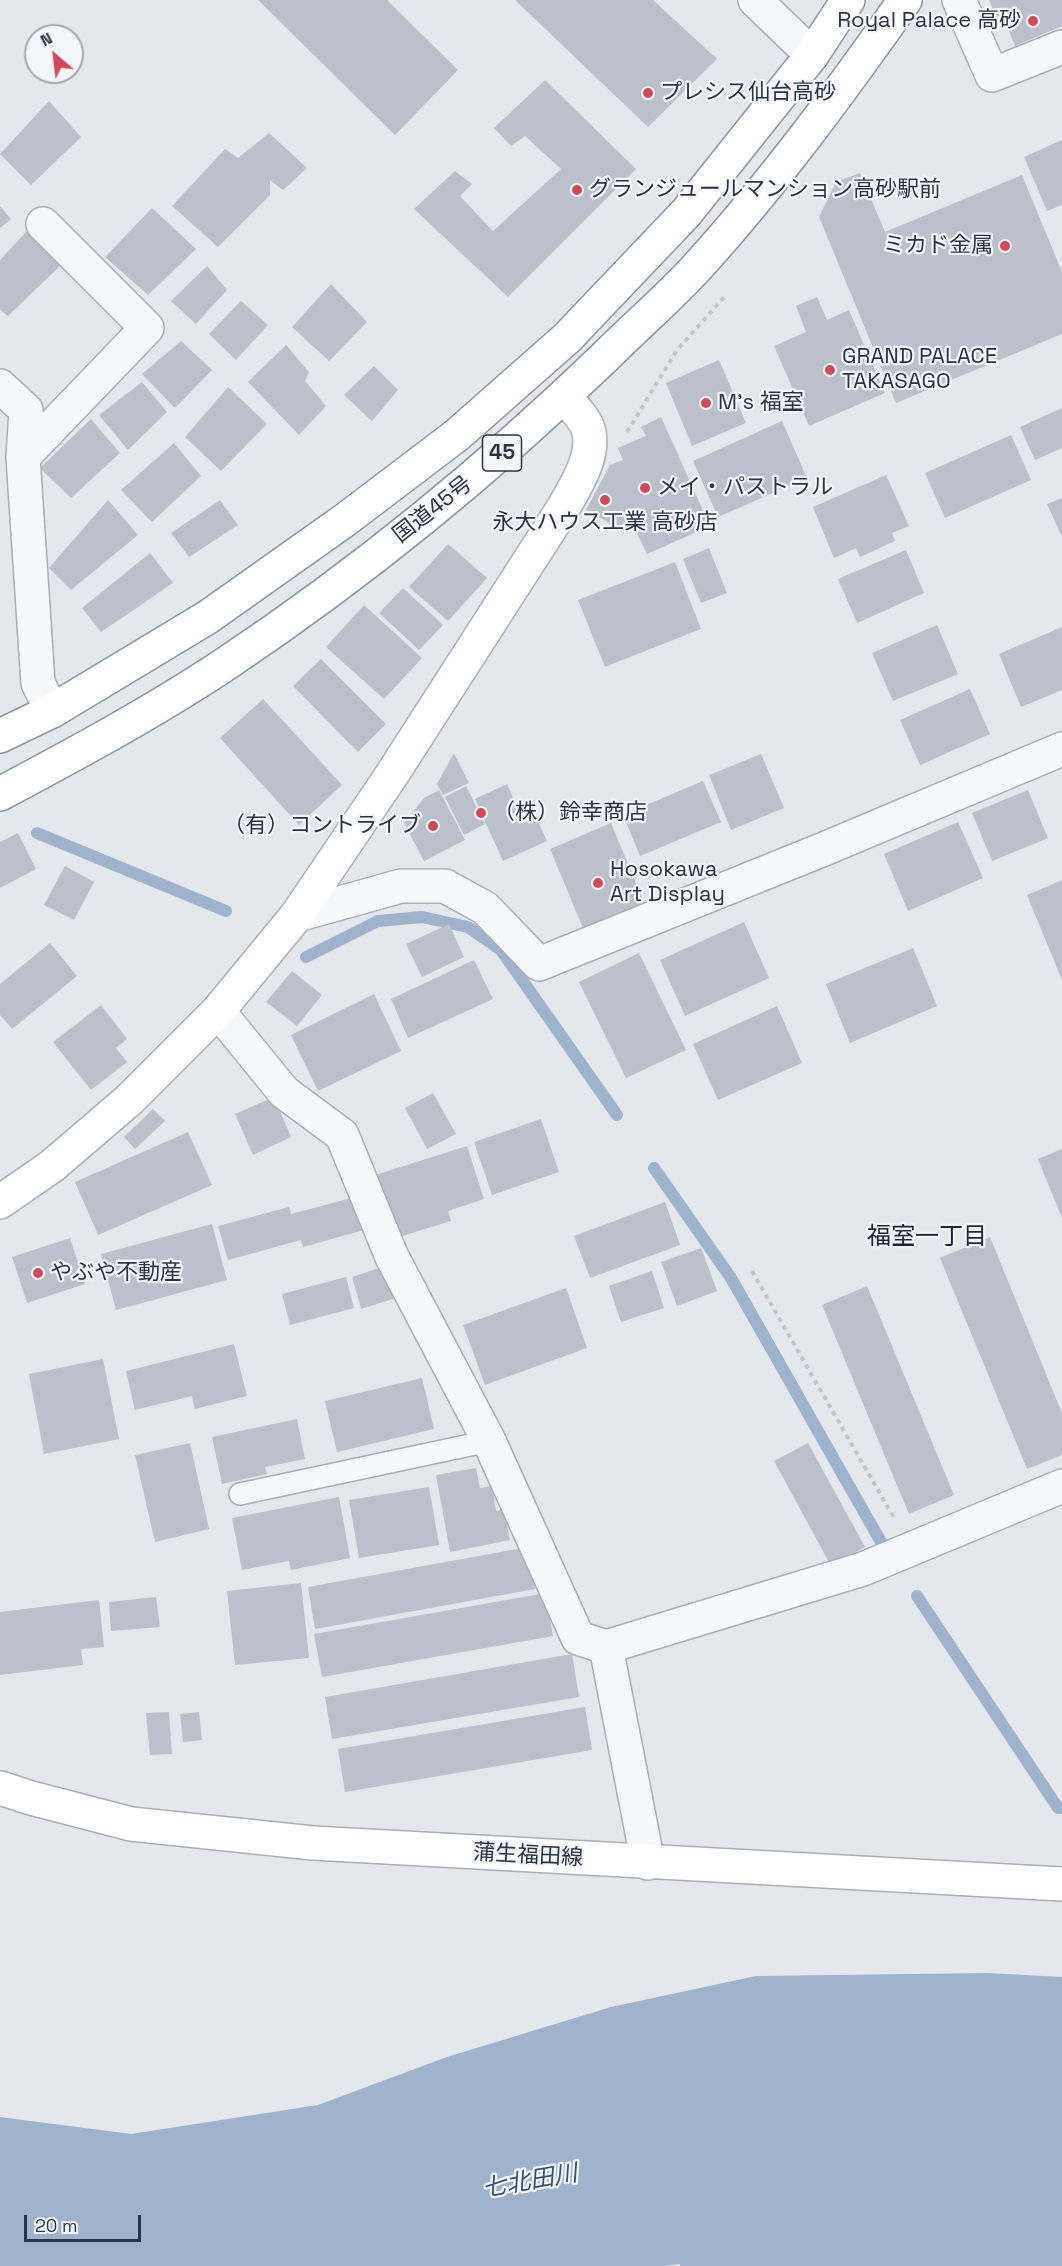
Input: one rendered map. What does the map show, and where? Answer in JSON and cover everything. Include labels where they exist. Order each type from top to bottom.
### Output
[{"type":"main road","name":"国道45号","points":[[0,736],[52,711],[208,617],[345,520],[457,435],[567,338],[686,213],[812,55],[848,0]]},
{"type":"main road","name":"国道45号","points":[[0,794],[89,746],[227,663],[351,575],[467,483],[564,396],[698,266],[834,100],[905,0]]},
{"type":"main road","points":[[0,1202],[52,1166],[129,1100],[218,1011],[297,915],[404,756],[562,510],[579,479],[588,453],[587,426],[564,396]]},
{"type":"main road","name":"蒲生福田線","points":[[0,1788],[131,1824],[313,1843],[1062,1884]]},
{"type":"street","points":[[755,0],[812,55]]},
{"type":"street","points":[[959,0],[992,75],[1062,47]]},
{"type":"street","points":[[23,457],[147,328],[43,224]]},
{"type":"street","points":[[0,386],[26,410],[23,457],[38,683],[52,711]]},
{"type":"street","points":[[297,915],[401,886],[445,886],[485,908],[539,964],[824,849],[1062,749]]},
{"type":"street","points":[[218,1011],[284,1092],[342,1135],[392,1257],[489,1441],[578,1638],[606,1647],[863,1569],[1062,1486]]},
{"type":"street","points":[[606,1647],[648,1863]]},
{"type":"lane","points":[[240,1494],[489,1441]]},
{"type":"path","points":[[752,1271],[912,1549]]},
{"type":"water","name":"七北田川","points":[[988,1973],[1062,1977],[1062,2266],[680,2266],[680,2264],[664,2266],[0,2266],[0,2117],[131,2134],[318,2105],[447,2057],[611,2007],[756,1976]]},
{"type":"building","points":[[258,0],[387,0],[458,70],[395,135]]},
{"type":"building","name":"プレシス仙台高砂","points":[[515,0],[653,0],[717,59],[648,127]]},
{"type":"building","name":"Royal Palace 高砂","points":[[989,0],[1062,0],[1062,26],[1015,46],[1002,14],[996,17]]},
{"type":"building","name":"グランジュールマンション高砂駅前","points":[[545,80],[636,169],[508,297],[414,209],[455,171],[472,184],[460,196],[493,231],[561,169],[525,136],[511,146],[494,128]]},
{"type":"building","points":[[49,101],[81,137],[31,185],[0,154]]},
{"type":"building","points":[[269,133],[307,168],[283,190],[270,180],[270,195],[218,247],[172,206],[225,149],[238,158]]},
{"type":"building","points":[[1062,140],[1062,205],[1047,211],[1024,157]]},
{"type":"building","points":[[860,173],[885,232],[1022,175],[1062,272],[1062,334],[896,403],[819,217],[836,182]]},
{"type":"building","points":[[0,206],[11,219],[0,228]]},
{"type":"building","points":[[152,208],[196,249],[148,295],[105,257]]},
{"type":"building","points":[[27,231],[61,265],[8,316],[0,310],[0,260]]},
{"type":"building","points":[[207,266],[227,290],[196,324],[171,301]]},
{"type":"building","points":[[331,284],[367,322],[329,361],[292,327]]},
{"type":"building","name":"GRAND PALACE TAKASAGO","points":[[817,297],[827,320],[849,310],[885,393],[809,426],[774,346],[806,332],[796,306]]},
{"type":"building","points":[[241,301],[268,325],[236,360],[209,334]]},
{"type":"building","points":[[181,341],[212,370],[175,408],[142,374]]},
{"type":"building","points":[[286,345],[309,372],[305,381],[326,406],[299,435],[248,382]]},
{"type":"building","name":"M's 福室","points":[[719,360],[746,423],[692,446],[666,383]]},
{"type":"building","points":[[374,366],[398,390],[372,421],[344,395]]},
{"type":"building","points":[[142,382],[167,412],[128,450],[99,415]]},
{"type":"building","points":[[228,387],[267,424],[221,471],[185,437]]},
{"type":"building","points":[[1062,408],[1062,448],[1035,460],[1020,427]]},
{"type":"building","name":"メイ・パストラル","points":[[661,417],[710,526],[647,554],[631,521],[616,527],[586,510],[610,465],[623,460],[618,448],[646,436],[641,427]]},
{"type":"building","points":[[91,419],[120,453],[71,498],[40,468]]},
{"type":"building","points":[[782,421],[807,478],[718,517],[693,461]]},
{"type":"building","points":[[1011,435],[1031,480],[945,518],[925,473]]},
{"type":"building","points":[[174,443],[201,476],[152,522],[121,490]]},
{"type":"building","points":[[886,475],[909,526],[892,533],[895,541],[860,557],[856,548],[834,558],[813,507]]},
{"type":"building","points":[[1062,498],[1062,537],[1047,504]]},
{"type":"building","points":[[108,500],[138,535],[71,590],[49,568]]},
{"type":"building","points":[[220,500],[238,525],[189,557],[171,533]]},
{"type":"building","points":[[448,544],[487,578],[448,621],[409,587]]},
{"type":"building","points":[[709,548],[727,593],[701,603],[683,559]]},
{"type":"building","points":[[906,550],[924,593],[857,623],[838,579]]},
{"type":"building","points":[[150,553],[173,583],[101,632],[82,608]]},
{"type":"building","points":[[675,562],[701,629],[605,667],[578,600]]},
{"type":"building","points":[[403,588],[443,625],[419,650],[379,613]]},
{"type":"building","points":[[364,605],[422,658],[384,699],[326,647]]},
{"type":"building","points":[[937,625],[958,674],[893,701],[872,653]]},
{"type":"building","points":[[1062,627],[1062,690],[1021,707],[999,654]]},
{"type":"building","points":[[321,659],[386,724],[358,752],[293,686]]},
{"type":"building","points":[[970,689],[990,734],[920,765],[900,720]]},
{"type":"building","points":[[263,699],[342,785],[299,825],[220,738]]},
{"type":"building","points":[[454,753],[469,783],[443,795],[437,784]]},
{"type":"building","points":[[761,754],[784,808],[731,830],[709,775]]},
{"type":"building","points":[[703,781],[721,822],[640,856],[623,815]]},
{"type":"building","points":[[507,784],[516,805],[528,800],[547,841],[503,861],[475,799]]},
{"type":"building","points":[[466,786],[485,824],[464,835],[445,797]]},
{"type":"building","points":[[439,790],[465,840],[424,861],[404,823],[424,798]]},
{"type":"building","points":[[1028,790],[1048,838],[992,861],[972,813]]},
{"type":"building","points":[[958,822],[983,878],[908,911],[884,854]]},
{"type":"building","points":[[611,823],[646,907],[585,933],[550,849]]},
{"type":"building","points":[[18,833],[36,869],[0,888],[0,842]]},
{"type":"building","points":[[65,866],[94,882],[74,920],[44,905]]},
{"type":"building","points":[[1062,880],[1062,980],[1027,895]]},
{"type":"building","points":[[744,922],[769,978],[685,1016],[660,960]]},
{"type":"building","points":[[449,924],[464,957],[422,977],[406,944]]},
{"type":"building","points":[[50,943],[77,976],[12,1029],[0,1015],[0,984]]},
{"type":"building","points":[[913,948],[937,1006],[850,1043],[826,984]]},
{"type":"building","points":[[639,953],[686,1050],[626,1078],[579,982]]},
{"type":"building","points":[[474,960],[493,999],[408,1038],[391,999]]},
{"type":"building","points":[[292,971],[322,995],[297,1026],[266,1002]]},
{"type":"building","points":[[374,994],[401,1051],[318,1091],[291,1035]]},
{"type":"building","points":[[101,1005],[127,1039],[116,1048],[127,1062],[91,1090],[53,1042]]},
{"type":"building","points":[[777,1006],[802,1063],[718,1100],[693,1044]]},
{"type":"building","points":[[433,1093],[456,1134],[427,1149],[405,1108]]},
{"type":"building","points":[[274,1097],[291,1137],[253,1155],[235,1114]]},
{"type":"building","points":[[153,1109],[165,1121],[135,1149],[124,1137]]},
{"type":"building","points":[[541,1119],[559,1172],[492,1195],[474,1142]]},
{"type":"building","points":[[188,1132],[212,1185],[98,1235],[75,1182]]},
{"type":"building","points":[[467,1146],[484,1199],[448,1211],[451,1221],[389,1240],[369,1177]]},
{"type":"building","points":[[1062,1149],[1062,1218],[1038,1159]]},
{"type":"building","points":[[355,1197],[364,1230],[303,1247],[301,1240],[228,1260],[218,1226],[289,1207],[291,1214]]},
{"type":"building","points":[[665,1202],[680,1245],[590,1278],[574,1236]]},
{"type":"building","points":[[212,1224],[227,1280],[116,1310],[101,1254]]},
{"type":"building","points":[[990,1237],[1062,1413],[1062,1455],[1027,1469],[940,1258]]},
{"type":"building","points":[[70,1238],[85,1284],[27,1303],[12,1257]]},
{"type":"building","points":[[701,1248],[717,1291],[677,1306],[661,1262]]},
{"type":"building","points":[[386,1266],[396,1298],[361,1309],[352,1277]]},
{"type":"building","points":[[652,1271],[664,1308],[621,1322],[609,1286]]},
{"type":"building","points":[[346,1277],[354,1308],[290,1325],[282,1294]]},
{"type":"building","points":[[867,1286],[954,1495],[909,1514],[822,1305]]},
{"type":"building","points":[[566,1288],[587,1348],[485,1385],[463,1325]]},
{"type":"building","points":[[234,1344],[247,1396],[195,1409],[192,1396],[135,1410],[126,1371]]},
{"type":"building","points":[[103,1359],[119,1439],[44,1454],[29,1374]]},
{"type":"building","points":[[422,1378],[434,1429],[337,1452],[325,1401]]},
{"type":"building","points":[[297,1419],[305,1459],[265,1467],[267,1474],[222,1484],[212,1437]]},
{"type":"building","points":[[190,1443],[209,1529],[155,1542],[135,1455]]},
{"type":"building","points":[[808,1443],[865,1547],[831,1566],[774,1461]]},
{"type":"building","points":[[476,1468],[480,1488],[492,1486],[496,1511],[504,1509],[510,1540],[450,1552],[436,1475]]},
{"type":"building","points":[[429,1487],[439,1545],[359,1558],[349,1500]]},
{"type":"building","points":[[339,1497],[350,1558],[291,1570],[289,1561],[242,1570],[232,1518]]},
{"type":"building","points":[[528,1547],[535,1589],[315,1629],[308,1587]]},
{"type":"building","points":[[301,1583],[309,1658],[235,1665],[227,1591]]},
{"type":"building","points":[[546,1593],[553,1636],[322,1677],[314,1634]]},
{"type":"building","points":[[156,1597],[160,1627],[111,1631],[109,1602]]},
{"type":"building","points":[[99,1600],[104,1647],[81,1649],[83,1665],[0,1675],[0,1612]]},
{"type":"building","points":[[572,1654],[579,1697],[332,1739],[325,1697]]},
{"type":"building","points":[[585,1707],[592,1750],[345,1792],[338,1749]]},
{"type":"building","points":[[169,1712],[172,1754],[150,1755],[146,1713]]},
{"type":"building","points":[[199,1712],[202,1740],[183,1742],[180,1714]]},
{"type":"waterway","points":[[37,833],[226,911]]},
{"type":"waterway","points":[[306,957],[378,921],[422,917],[468,927],[501,950],[617,1115]]},
{"type":"waterway","points":[[654,1168],[731,1278],[881,1542]]},
{"type":"waterway","points":[[917,1596],[1058,1808],[1062,1808]]},
{"type":"place","name":"Royal Palace 高砂","points":[[1033,21]]},
{"type":"place","name":"プレシス仙台高砂","points":[[648,93]]},
{"type":"place","name":"グランジュールマンション高砂駅前","points":[[577,190]]},
{"type":"place","name":"ミカド金属","points":[[1005,246]]},
{"type":"place","name":"GRAND PALACE TAKASAGO","points":[[830,370]]},
{"type":"place","name":"M's 福室","points":[[706,403]]},
{"type":"place","name":"メイ・パストラル","points":[[645,488]]},
{"type":"place","name":"永大ハウス工業 高砂店","points":[[605,500]]},
{"type":"place","name":"（株）鈴幸商店","points":[[481,813]]},
{"type":"place","name":"（有）コントライブ","points":[[433,826]]},
{"type":"place","name":"Hosokawa Art Display","points":[[598,883]]},
{"type":"place","name":"やぶや不動産","points":[[38,1273]]},
{"type":"district","name":"福室一丁目","points":[[927,1237]]}]
